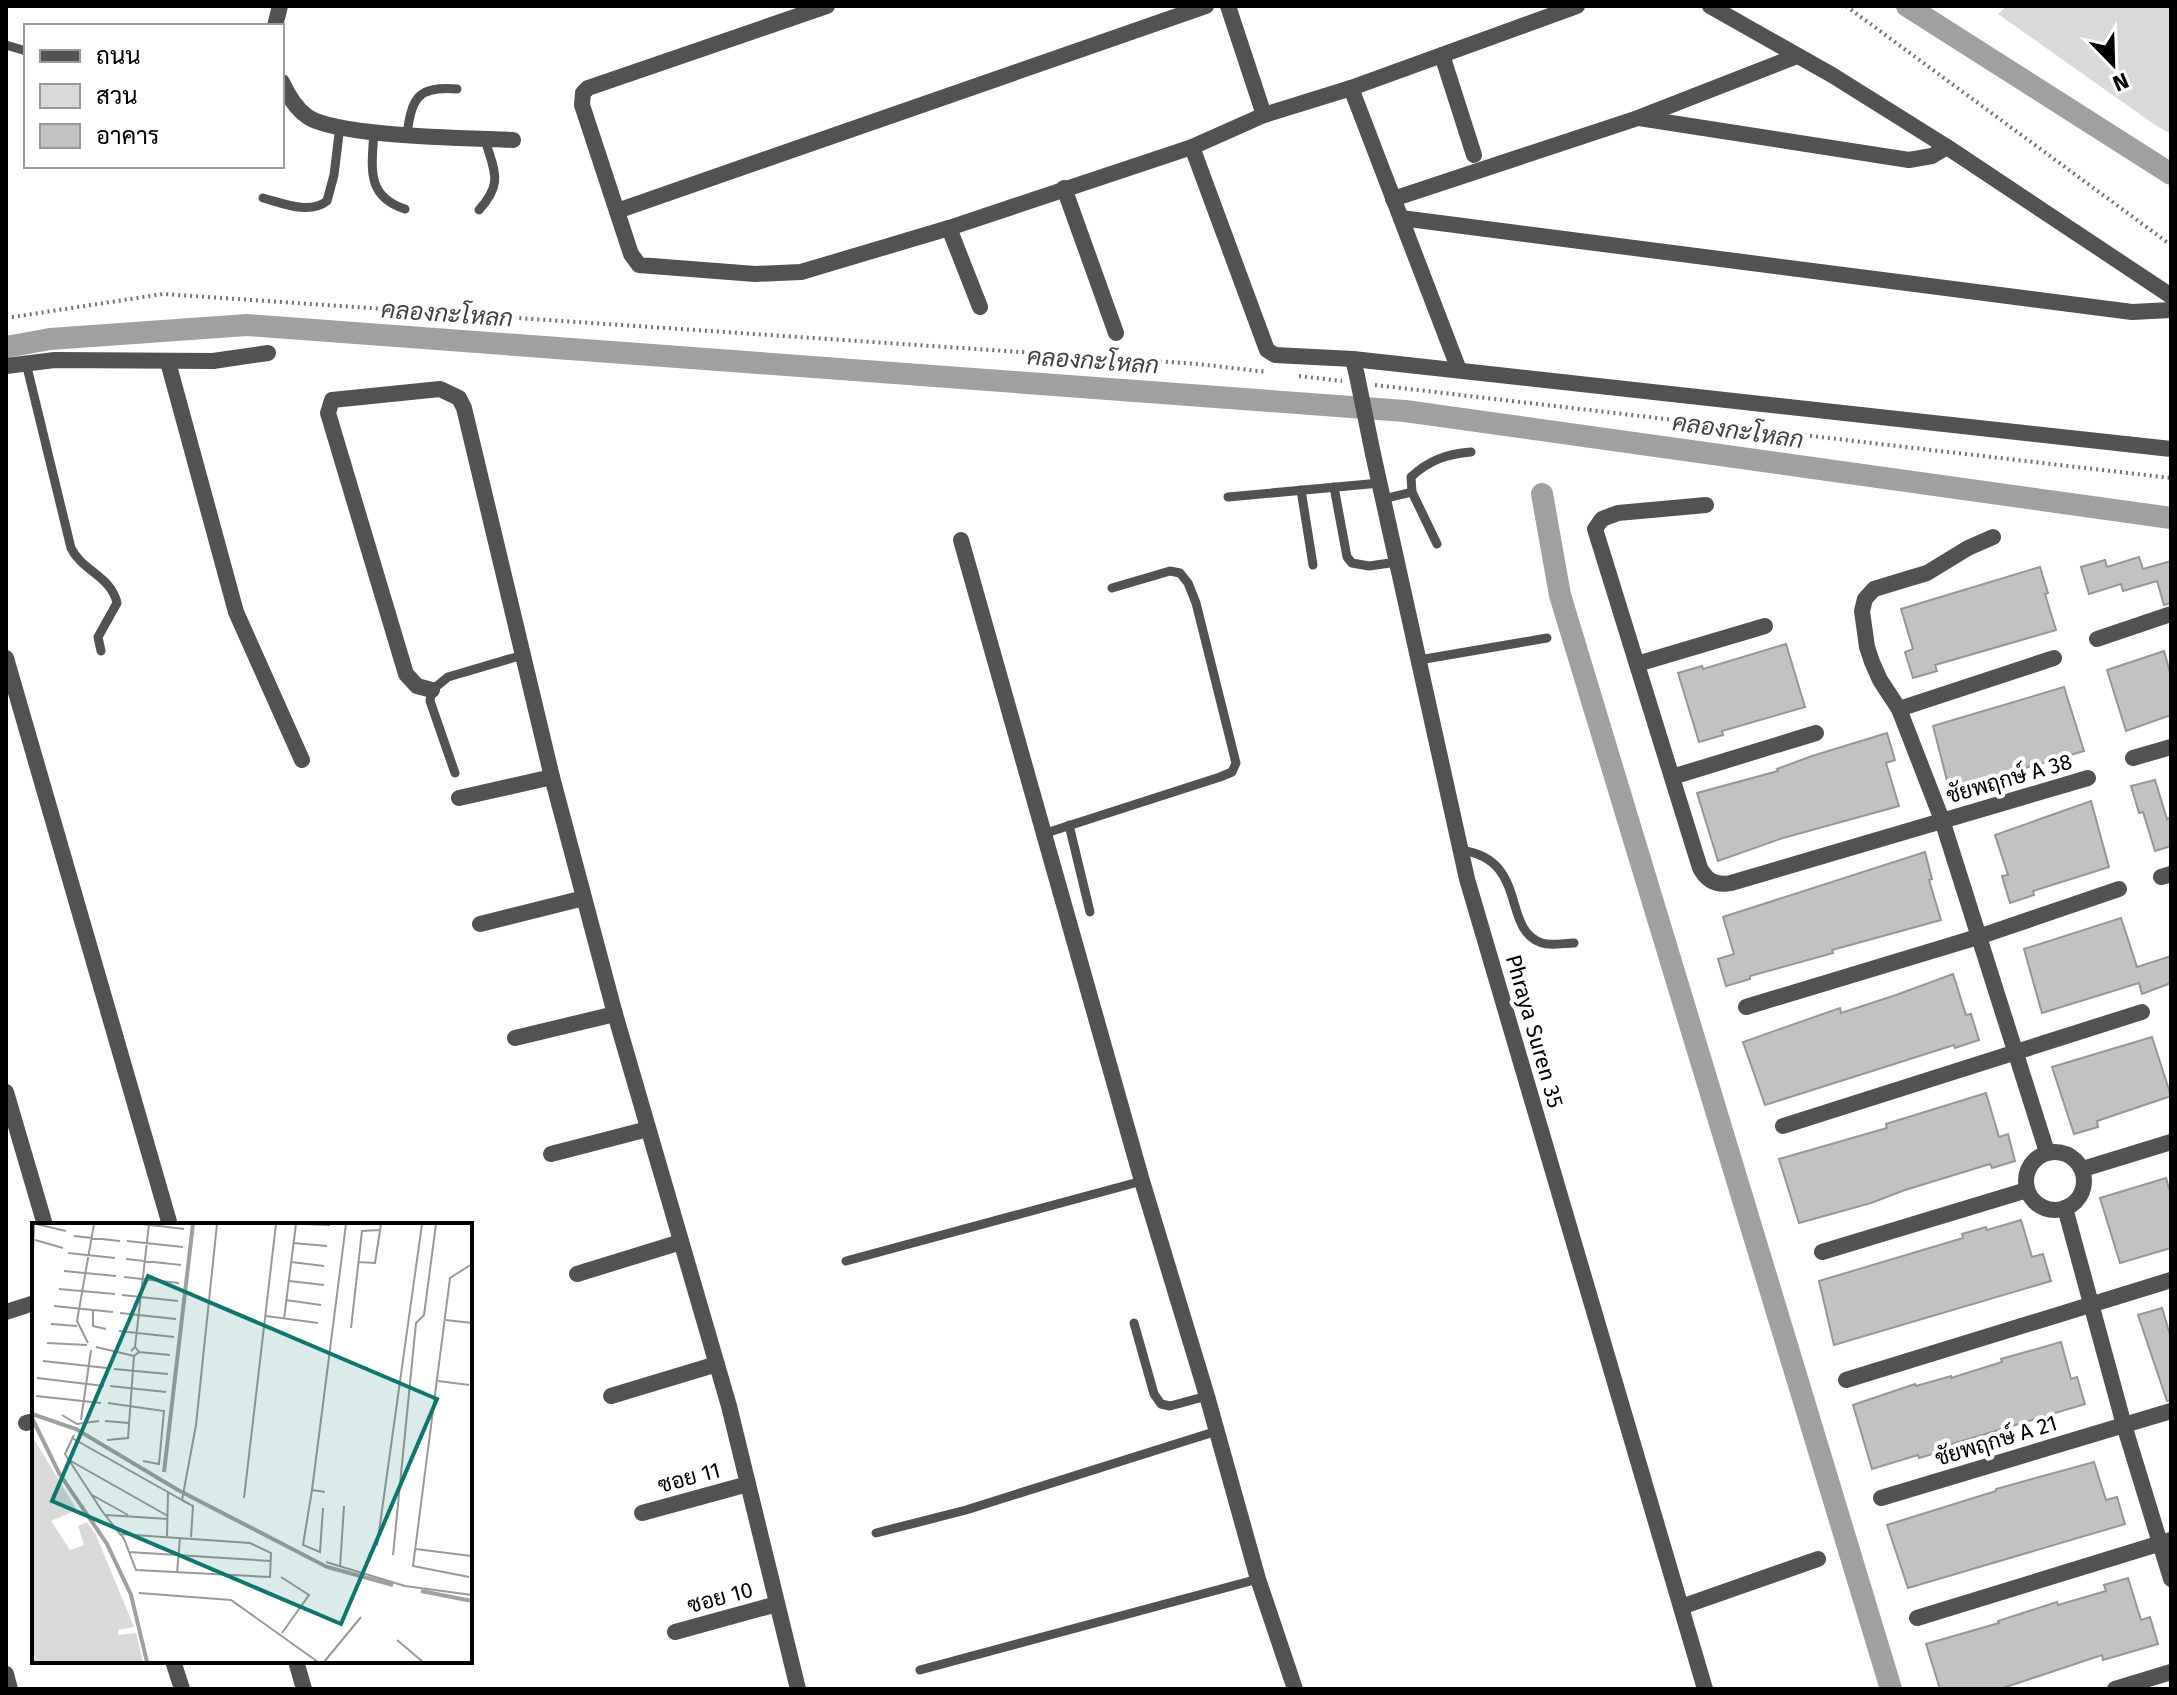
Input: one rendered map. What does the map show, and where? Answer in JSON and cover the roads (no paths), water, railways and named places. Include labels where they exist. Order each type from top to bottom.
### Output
[{"type":"street","points":[[827,6],[588,88],[583,93],[582,105],[631,254],[639,265],[755,274],[801,272],[949,228],[1192,147],[1264,115],[1351,88],[1577,6]]},
{"type":"street","points":[[617,211],[1206,6]]},
{"type":"street","points":[[1228,6],[1264,115]]},
{"type":"street","points":[[1710,6],[1832,75],[1947,147],[2171,296]]},
{"type":"street","points":[[1442,55],[1474,155]]},
{"type":"street","points":[[1393,199],[1638,118],[1797,56]]},
{"type":"street","points":[[284,87],[288,96],[310,119],[340,126],[407,134],[513,140]]},
{"type":"street","points":[[1351,88],[1459,370]]},
{"type":"street","points":[[1638,118],[1909,160],[1932,156],[1947,147]]},
{"type":"street","points":[[1192,147],[1267,350],[1275,355],[1459,370],[2171,449]]},
{"type":"street","points":[[1064,188],[1116,333]]},
{"type":"street","points":[[1401,218],[2132,312],[2171,310]]},
{"type":"street","points":[[949,228],[980,307]]},
{"type":"street","points":[[6,366],[55,360],[213,361],[268,353]]},
{"type":"street","name":"Phraya Suren 35","points":[[1353,359],[1460,850],[1705,1689]]},
{"type":"street","points":[[168,362],[236,612],[302,760]]},
{"type":"street","points":[[432,690],[417,686],[406,674],[328,413],[332,400],[440,389],[459,398],[464,408],[552,777],[615,1014],[717,1364],[798,1689]]},
{"type":"street","points":[[1706,505],[1618,513],[1597,524],[1596,536],[1672,777],[1816,733]]},
{"type":"street","points":[[1993,537],[1927,573],[1874,589],[1865,599],[1862,611],[1867,647],[1880,680],[1899,709],[1942,820],[2047,1152]]},
{"type":"street","points":[[961,540],[1142,1181],[1258,1579],[1295,1689]]},
{"type":"street","points":[[2097,639],[2171,614]]},
{"type":"street","points":[[1637,664],[1765,626]]},
{"type":"street","points":[[6,658],[169,1223]]},
{"type":"street","points":[[1899,709],[2054,658]]},
{"type":"street","points":[[2133,758],[2171,747]]},
{"type":"street","points":[[459,798],[552,777]]},
{"type":"street","name":"ชัยพฤกษ์ A 38","points":[[1672,777],[1700,868],[1709,880],[1724,884],[2088,778]]},
{"type":"street","points":[[1746,1007],[1981,936],[2119,889]]},
{"type":"street","points":[[480,924],[584,898]]},
{"type":"street","points":[[1783,1126],[2142,1012]]},
{"type":"street","points":[[515,1038],[615,1014]]},
{"type":"street","points":[[6,1092],[44,1223]]},
{"type":"street","points":[[551,1154],[648,1129]]},
{"type":"street","points":[[2083,1169],[2171,1142]]},
{"type":"street","points":[[2047,1152],[2064,1152],[2083,1169],[2084,1188],[2080,1197],[2065,1208],[2047,1209],[2027,1190],[2027,1172],[2031,1163],[2047,1152]]},
{"type":"street","points":[[1822,1252],[2027,1190]]},
{"type":"street","points":[[2065,1208],[2124,1425],[2166,1541],[2171,1579]]},
{"type":"street","points":[[577,1274],[681,1242]]},
{"type":"street","points":[[1846,1380],[2171,1280]]},
{"type":"street","points":[[6,1312],[32,1304]]},
{"type":"street","points":[[611,1396],[717,1364]]},
{"type":"street","name":"ชัยพฤกษ์ A 21","points":[[1881,1498],[2171,1411]]},
{"type":"street","name":"ซอย 11","points":[[642,1513],[748,1484]]},
{"type":"street","points":[[1917,1618],[2166,1541]]},
{"type":"street","points":[[1681,1607],[1818,1559]]},
{"type":"street","name":"ซอย 10","points":[[675,1632],[777,1604]]},
{"type":"street","points":[[174,1663],[182,1689]]},
{"type":"street","points":[[297,1663],[304,1689]]},
{"type":"street","points":[[2115,1689],[2171,1672]]},
{"type":"street","points":[[6,1674],[10,1689]]},
{"type":"lane","points":[[407,134],[410,107],[418,95],[431,90],[457,89]]},
{"type":"lane","points":[[263,198],[293,206],[316,207],[327,201],[334,175],[340,126]]},
{"type":"lane","points":[[374,131],[372,167],[377,190],[388,203],[405,209]]},
{"type":"lane","points":[[479,210],[494,192],[495,176],[485,139]]},
{"type":"lane","points":[[26,363],[71,548],[78,561],[106,581],[115,592],[117,603],[98,637],[101,651]]},
{"type":"lane","points":[[1437,544],[1412,492],[1411,477],[1423,465],[1449,454],[1471,452]]},
{"type":"lane","points":[[1228,497],[1334,487],[1412,492]]},
{"type":"lane","points":[[1334,487],[1347,557],[1352,563],[1369,566],[1397,562]]},
{"type":"lane","points":[[1301,490],[1313,565]]},
{"type":"lane","points":[[1043,834],[1220,777],[1232,772],[1236,763],[1196,603],[1188,583],[1180,573],[1170,571],[1112,588]]},
{"type":"lane","points":[[1419,660],[1547,638]]},
{"type":"lane","points":[[455,773],[430,701],[432,690],[448,677],[523,655]]},
{"type":"lane","points":[[1069,825],[1090,912]]},
{"type":"lane","points":[[1460,850],[1478,852],[1500,868],[1523,926],[1533,937],[1544,944],[1574,943]]},
{"type":"lane","points":[[846,1261],[1142,1181]]},
{"type":"lane","points":[[1134,1323],[1154,1394],[1161,1404],[1170,1406],[1207,1396]]},
{"type":"lane","points":[[876,1533],[966,1510],[1217,1431]]},
{"type":"lane","points":[[920,1670],[1258,1579]]},
{"type":"waterway","points":[[1907,6],[2171,174]]},
{"type":"waterway","name":"คลองกะโหลก","points":[[6,347],[50,339],[247,325],[1405,411],[2171,518]]},
{"type":"waterway","points":[[1542,494],[1560,595],[1891,1689]]}]
